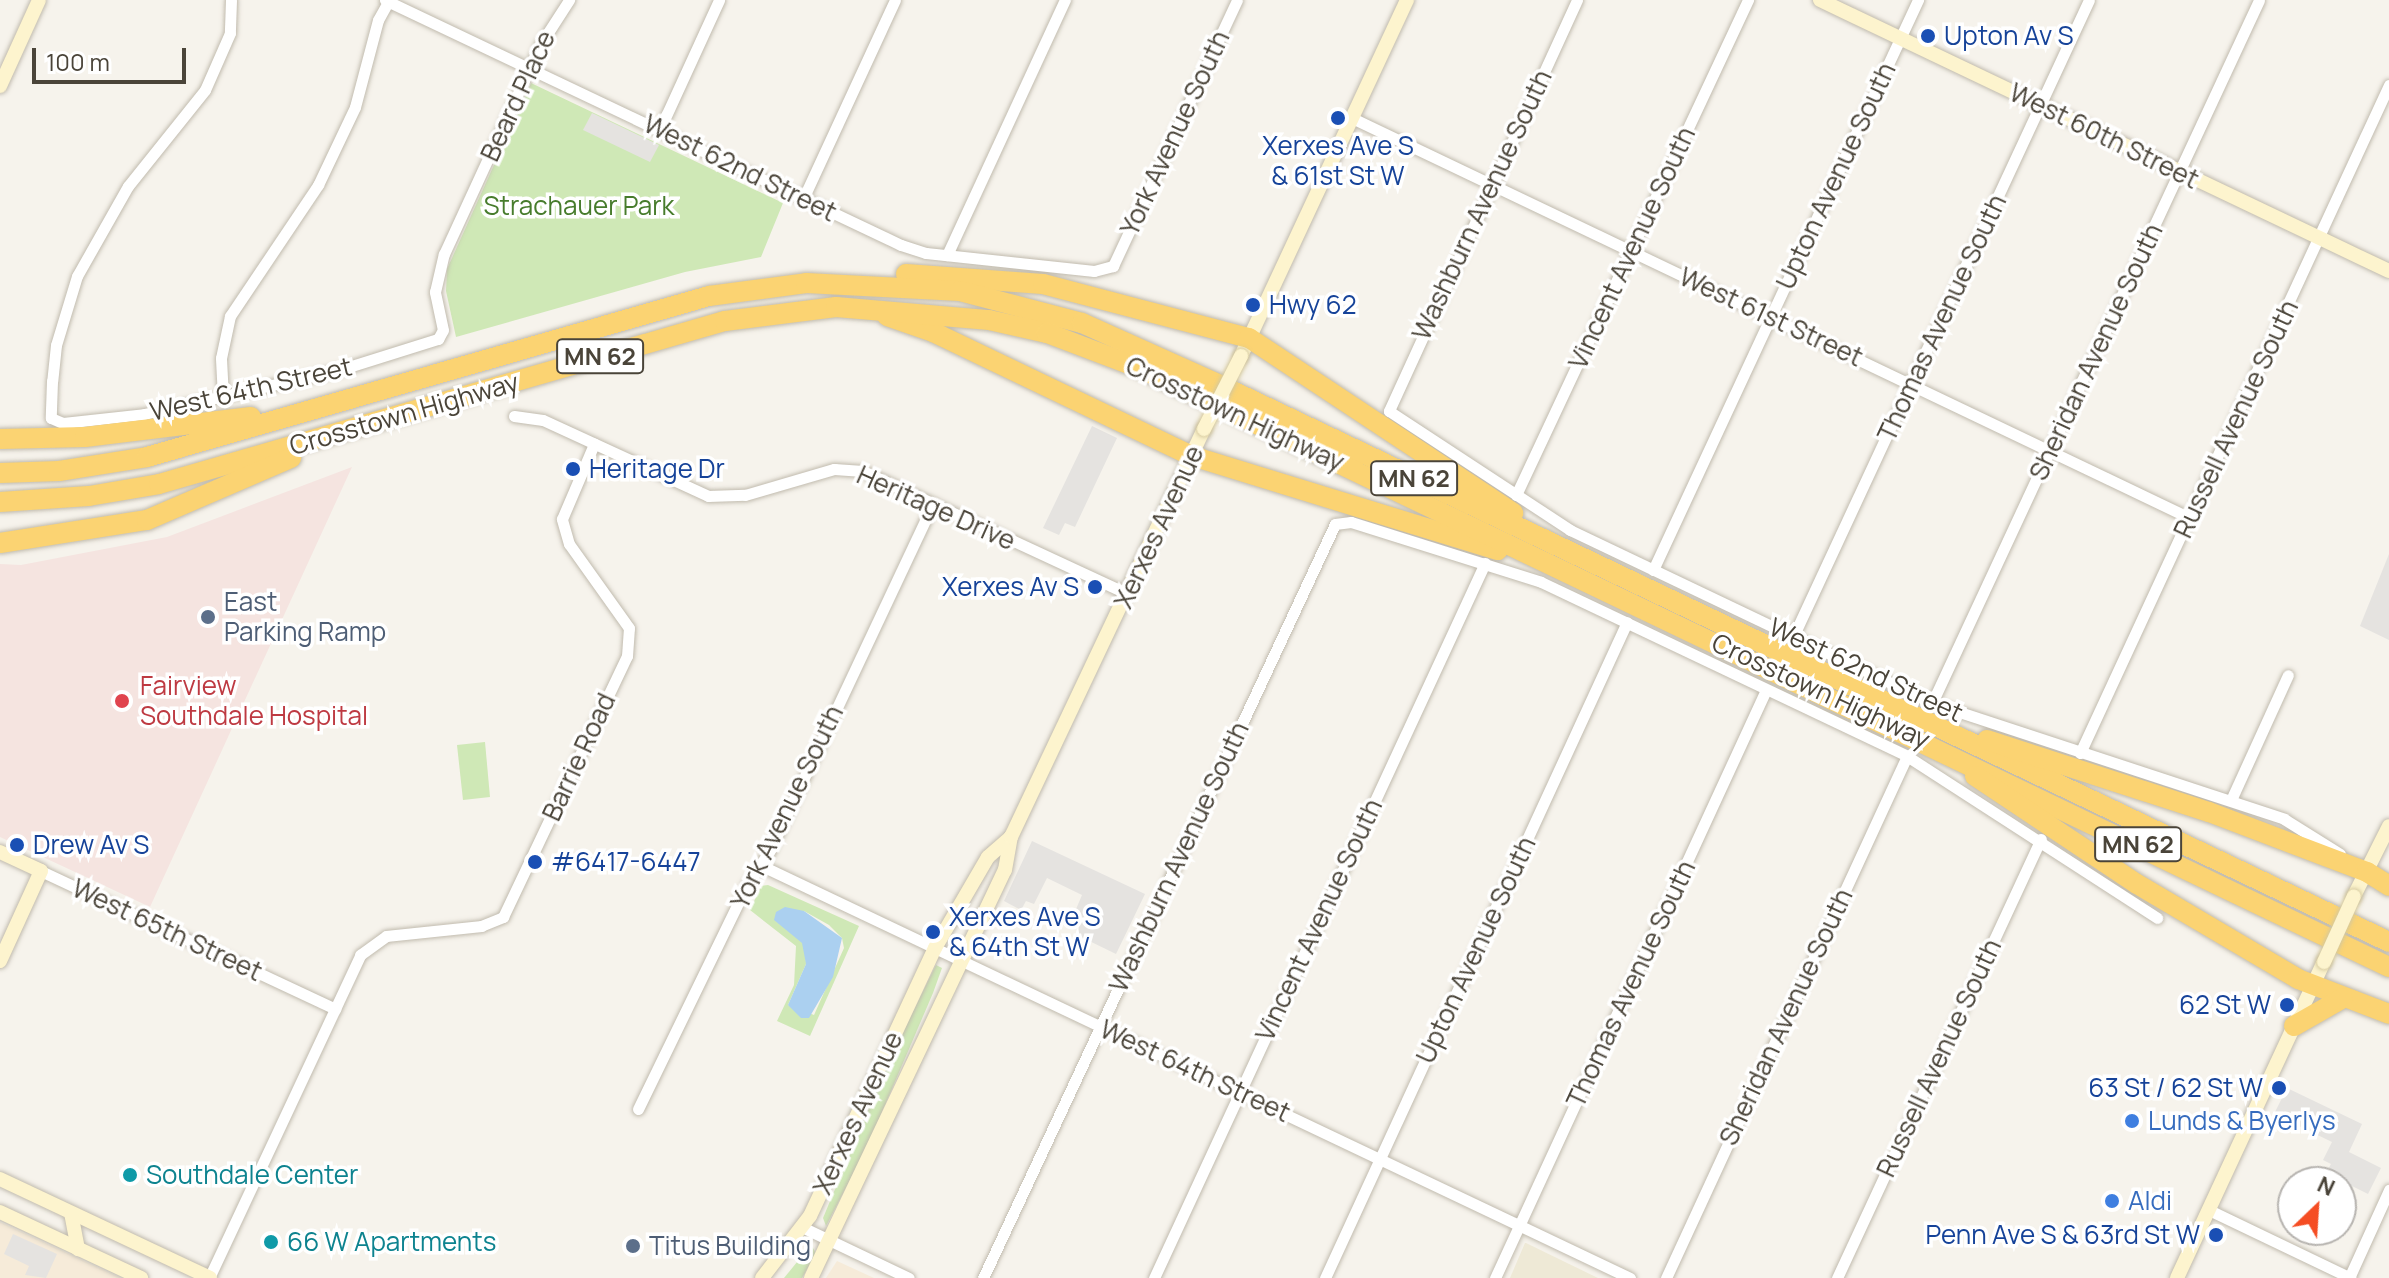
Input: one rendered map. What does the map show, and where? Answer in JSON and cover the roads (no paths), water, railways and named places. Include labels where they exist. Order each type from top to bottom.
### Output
[{"type":"highway","points":[[806,283],[911,274],[1043,284],[1245,347],[1601,577]]},
{"type":"highway","name":"Crosstown Highway","points":[[0,473],[116,463],[709,296],[806,283],[960,291],[1082,323],[1888,714],[2389,942]]},
{"type":"highway","points":[[864,308],[933,332],[1192,456],[1601,577]]},
{"type":"highway","name":"Crosstown Highway","points":[[0,502],[89,496],[159,484],[725,321],[785,311],[864,308],[989,320],[1094,349],[1601,577]]},
{"type":"highway","points":[[0,439],[85,437],[295,415]]},
{"type":"highway","points":[[0,543],[147,520],[341,432]]},
{"type":"highway","points":[[1888,714],[2182,803],[2367,872],[2389,886]]},
{"type":"highway","points":[[1888,714],[2137,884],[2313,985],[2389,1014]]},
{"type":"highway","name":"Crosstown Highway","points":[[1888,714],[2389,967]]},
{"type":"highway","points":[[2294,1026],[2343,998]]},
{"type":"street","points":[[0,86],[39,0]]},
{"type":"street","name":"West 64th Street","points":[[231,0],[230,33],[205,90],[128,186],[77,276],[56,345],[51,418],[63,423],[144,414],[223,397],[423,345],[443,330]]},
{"type":"street","points":[[223,397],[221,358],[230,316],[318,185],[359,96],[372,40],[387,0]]},
{"type":"street","name":"West 62nd Street","points":[[387,0],[901,245],[947,255],[1094,271],[1113,266]]},
{"type":"street","name":"Beard Place","points":[[443,330],[437,311],[437,272],[529,69],[569,0]]},
{"type":"street","points":[[660,129],[719,0]]},
{"type":"street","points":[[803,199],[895,0]]},
{"type":"street","points":[[947,255],[1065,0]]},
{"type":"street","name":"York Avenue South","points":[[1113,266],[1237,0]]},
{"type":"street","name":"Xerxes Avenue","points":[[831,1241],[1005,870],[1011,837],[1407,0]]},
{"type":"street","name":"Washburn Avenue South","points":[[1389,411],[1577,0]]},
{"type":"street","name":"Vincent Avenue South","points":[[1516,495],[1748,0]]},
{"type":"street","name":"West 60th Street","points":[[1820,0],[2389,271]]},
{"type":"street","name":"Upton Avenue South","points":[[1653,570],[1918,0]]},
{"type":"street","name":"Thomas Avenue South","points":[[1793,637],[2089,0]]},
{"type":"street","name":"Sheridan Avenue South","points":[[1932,703],[2259,0]]},
{"type":"street","name":"Russell Avenue South","points":[[2080,753],[2389,85]]},
{"type":"street","name":"West 61st Street","points":[[1352,118],[2190,518]]},
{"type":"street","name":"West 62nd Street","points":[[1389,411],[1570,530],[1932,703],[2300,825],[2367,872]]},
{"type":"street","name":"Heritage Drive","points":[[514,416],[543,420],[708,496],[745,495],[849,468],[933,503],[1128,594]]},
{"type":"street","name":"Barrie Road","points":[[209,1278],[360,955],[375,939],[481,926],[503,917],[620,671],[630,647],[629,628],[569,544],[562,519],[594,444]]},
{"type":"street","name":"York Avenue South","points":[[638,1109],[760,865],[933,503]]},
{"type":"street","name":"Washburn Avenue South","points":[[983,1278],[1335,524],[1351,522],[1485,563]]},
{"type":"street","points":[[1485,563],[1627,622],[1907,756],[2041,839],[2157,918]]},
{"type":"street","name":"Vincent Avenue South","points":[[1154,1278],[1485,563]]},
{"type":"street","name":"Upton Avenue South","points":[[1325,1278],[1627,622]]},
{"type":"street","points":[[2231,800],[2288,675]]},
{"type":"street","name":"Thomas Avenue South","points":[[1495,1278],[1766,690]]},
{"type":"street","name":"Sheridan Avenue South","points":[[1666,1278],[1907,756]]},
{"type":"street","points":[[2177,1278],[2389,826]]},
{"type":"street","name":"Xerxes Avenue","points":[[804,1228],[935,948],[988,857],[1011,837]]},
{"type":"street","name":"Russell Avenue South","points":[[1837,1278],[2041,839]]},
{"type":"street","name":"West 65th Street","points":[[0,852],[335,1009]]},
{"type":"street","name":"West 64th Street","points":[[760,865],[1630,1278]]},
{"type":"street","points":[[0,961],[41,871]]},
{"type":"street","points":[[0,1179],[209,1278]]},
{"type":"street","points":[[2209,1210],[2350,1278],[2389,1190]]},
{"type":"street","points":[[0,1212],[141,1278]]},
{"type":"street","points":[[71,1213],[78,1249]]},
{"type":"street","points":[[762,1278],[804,1228],[909,1278]]},
{"type":"street","points":[[811,1278],[831,1241]]},
{"type":"water","points":[[785,907],[804,911],[842,938],[833,977],[809,1018],[801,1018],[788,1005],[806,964],[802,943],[774,920],[776,912]]},
{"type":"place","name":"Upton Av S","points":[[1928,36]]},
{"type":"place","name":"Xerxes Ave S & 61st St W","points":[[1338,118]]},
{"type":"place","name":"Hwy 62","points":[[1253,305]]},
{"type":"place","name":"Heritage Dr","points":[[573,469]]},
{"type":"place","name":"Xerxes Av S","points":[[1095,587]]},
{"type":"place","name":"East Parking Ramp","points":[[208,617]]},
{"type":"place","name":"Fairview Southdale Hospital","points":[[122,701]]},
{"type":"place","name":"Drew Av S","points":[[17,845]]},
{"type":"place","name":"#6417-6447","points":[[535,862]]},
{"type":"place","name":"Xerxes Ave S & 64th St W","points":[[933,932]]},
{"type":"place","name":"62 St W","points":[[2287,1005]]},
{"type":"place","name":"63 St / 62 St W","points":[[2279,1088]]},
{"type":"place","name":"Lunds & Byerlys","points":[[2132,1121]]},
{"type":"place","name":"Southdale Center","points":[[130,1175]]},
{"type":"place","name":"Aldi","points":[[2112,1201]]},
{"type":"place","name":"Penn Ave S & 63rd St W","points":[[2216,1235]]},
{"type":"place","name":"66 W Apartments","points":[[271,1242]]},
{"type":"place","name":"Titus Building","points":[[633,1246]]},
{"type":"park label","name":"Strachauer Park","points":[[579,206]]}]
